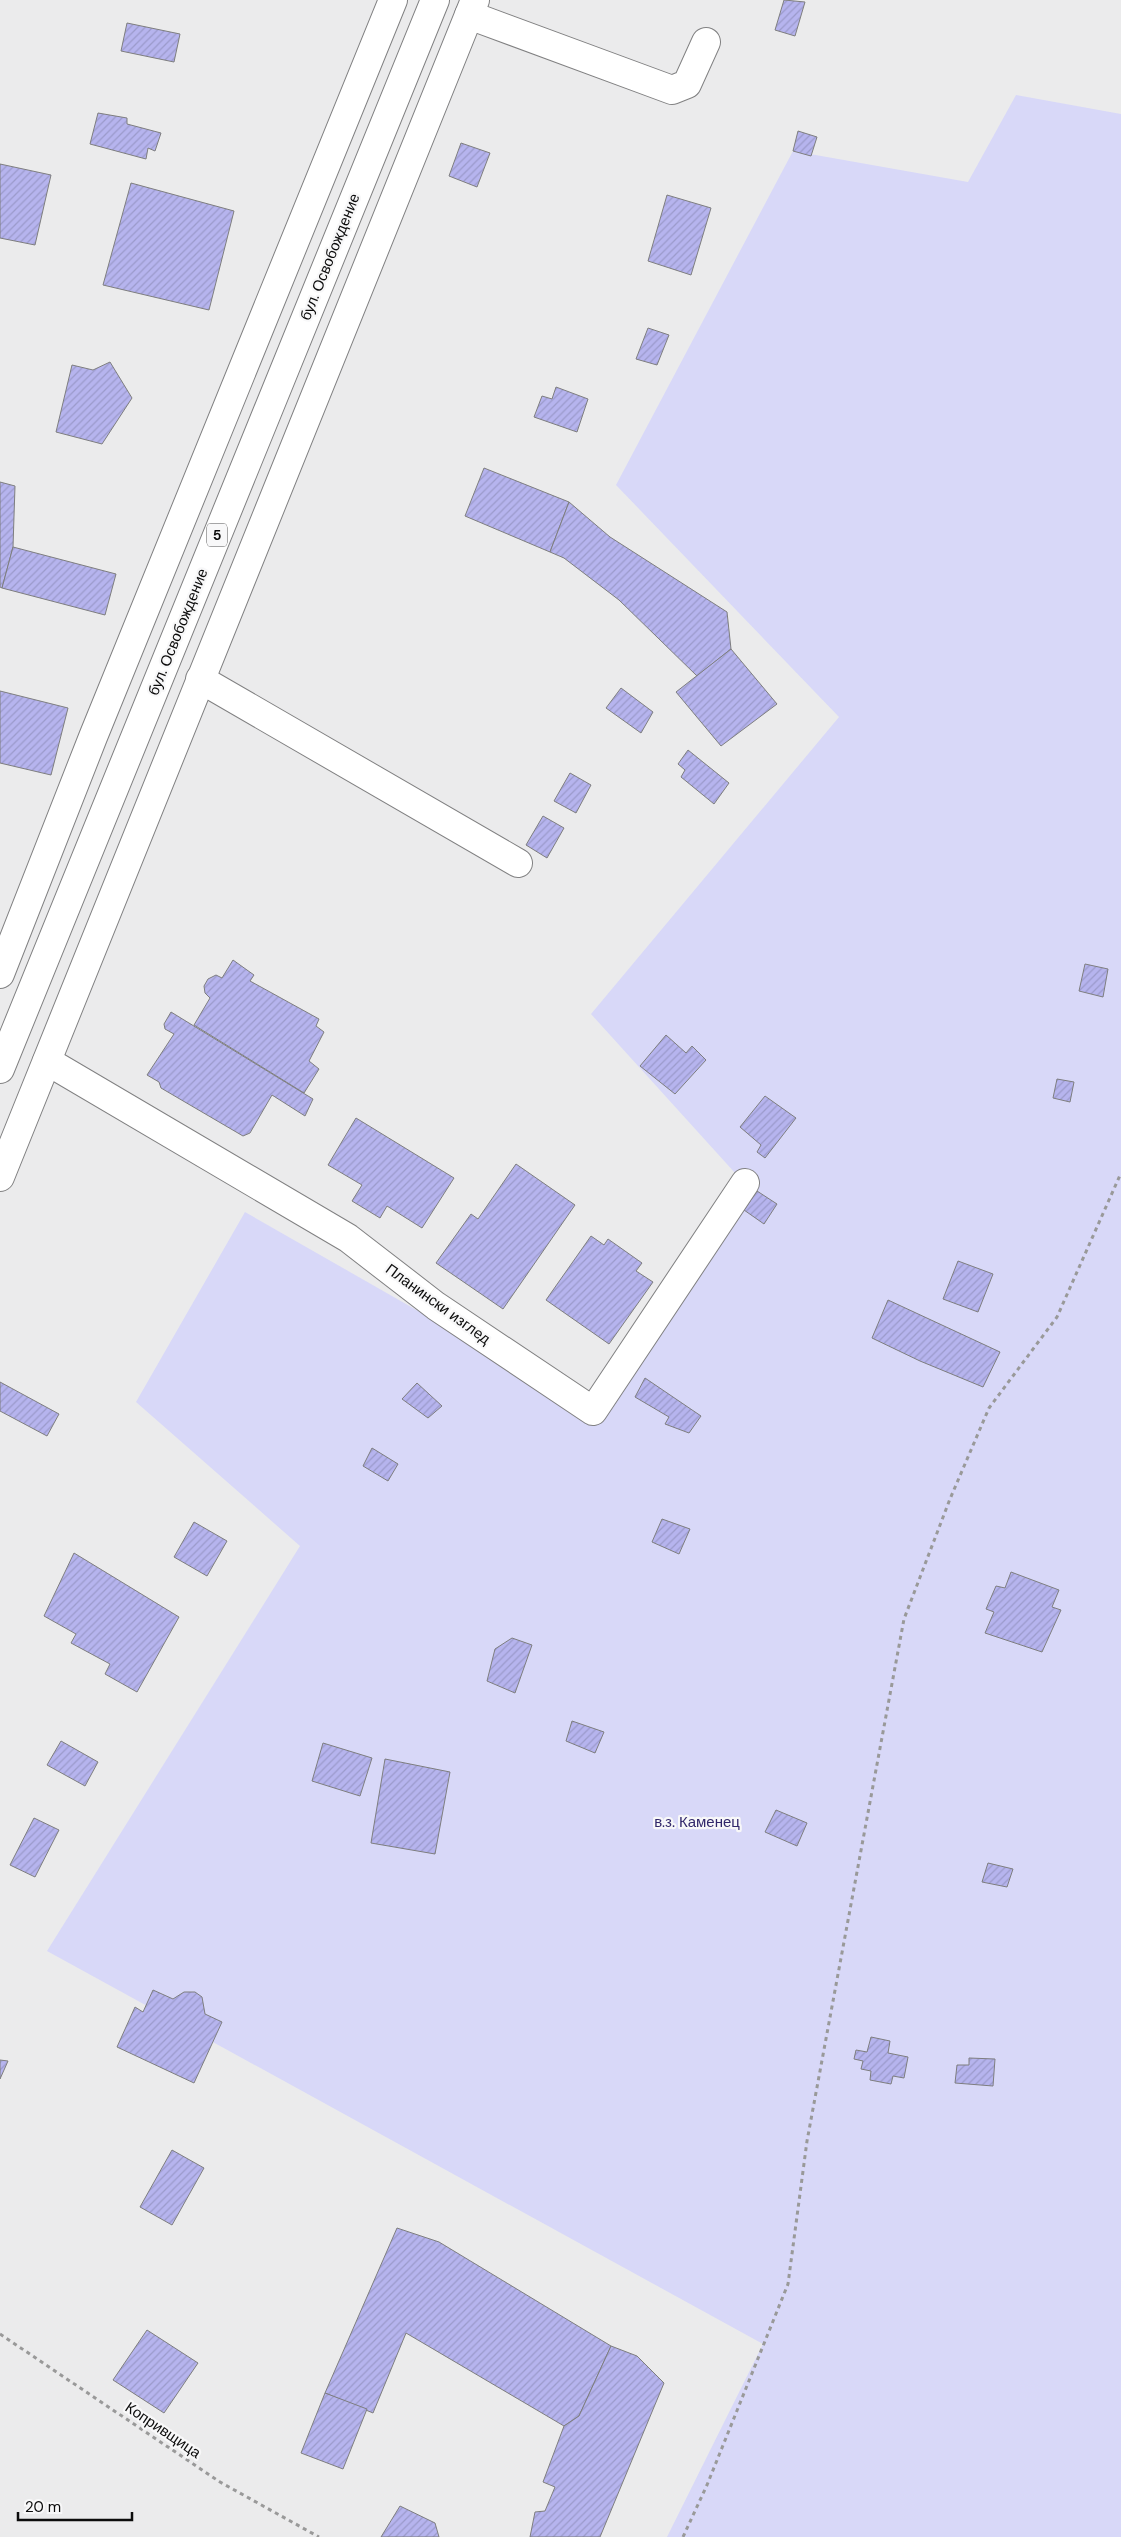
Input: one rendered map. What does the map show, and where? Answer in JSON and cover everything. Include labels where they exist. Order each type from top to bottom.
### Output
[{"type":"street","points":[[0,974],[93,737],[394,0]]},
{"type":"street","name":"бул. Освобождение","points":[[0,1070],[435,0]]},
{"type":"street","points":[[0,1177],[472,8],[672,90],[687,84],[706,42]]},
{"type":"street","points":[[200,679],[518,863]]},
{"type":"street","name":"Планински изглед","points":[[47,1061],[348,1238],[436,1306],[593,1411],[745,1184]]},
{"type":"path","points":[[683,2537],[707,2485],[788,2284],[807,2141],[904,1619],[950,1499],[988,1408],[1056,1317],[1121,1173]]},
{"type":"path","name":"Копривщица","points":[[0,2334],[220,2482],[319,2537]]},
{"type":"green space","name":"в.з. Каменец","points":[[1016,95],[1121,114],[1121,2537],[667,2537],[763,2344],[47,1951],[300,1546],[136,1402],[245,1212],[593,1411],[745,1184],[591,1014],[839,717],[616,485],[793,151],[968,182]]},
{"type":"building","points":[[784,0],[805,2],[795,36],[775,30]]},
{"type":"building","points":[[127,23],[180,34],[174,62],[121,51]]},
{"type":"building","points":[[98,113],[127,118],[127,124],[161,133],[155,151],[148,148],[146,159],[90,144]]},
{"type":"building","points":[[798,131],[817,137],[811,156],[793,151]]},
{"type":"building","points":[[461,143],[490,153],[477,187],[449,176]]},
{"type":"building","points":[[0,164],[51,175],[35,245],[0,238]]},
{"type":"building","points":[[131,183],[234,211],[209,310],[103,285]]},
{"type":"building","points":[[667,195],[711,208],[691,275],[648,261]]},
{"type":"building","points":[[648,328],[669,335],[657,365],[636,359]]},
{"type":"building","points":[[110,362],[132,398],[102,444],[56,432],[72,365],[93,370]]},
{"type":"building","points":[[556,387],[588,399],[577,432],[534,417],[542,396],[552,399]]},
{"type":"building","points":[[484,468],[569,502],[550,552],[465,516]]},
{"type":"building","points":[[0,482],[15,486],[13,547],[2,588],[0,587]]},
{"type":"building","points":[[569,502],[610,537],[727,612],[731,649],[697,676],[619,600],[564,558],[550,552]]},
{"type":"building","points":[[13,547],[116,574],[105,615],[2,588]]},
{"type":"building","points":[[731,649],[777,704],[721,746],[676,692]]},
{"type":"building","points":[[621,688],[653,712],[641,733],[606,708]]},
{"type":"building","points":[[0,691],[68,708],[51,775],[0,763]]},
{"type":"building","points":[[688,750],[729,783],[714,804],[681,777],[685,770],[678,764]]},
{"type":"building","points":[[570,773],[591,785],[576,813],[554,801]]},
{"type":"building","points":[[543,816],[564,828],[547,858],[526,845]]},
{"type":"building","points":[[233,960],[254,975],[250,981],[319,1019],[316,1026],[324,1032],[309,1061],[319,1069],[304,1093],[194,1025],[210,998],[205,993],[204,986],[208,979],[216,975],[222,978]]},
{"type":"building","points":[[1085,964],[1108,969],[1103,997],[1079,991]]},
{"type":"building","points":[[171,1012],[313,1099],[305,1116],[272,1095],[250,1133],[243,1136],[161,1088],[159,1082],[147,1075],[174,1034],[165,1029],[164,1024]]},
{"type":"building","points":[[666,1035],[686,1053],[692,1046],[706,1060],[675,1094],[640,1066]]},
{"type":"building","points":[[1057,1079],[1074,1082],[1070,1102],[1053,1098]]},
{"type":"building","points":[[765,1096],[796,1118],[765,1158],[757,1152],[761,1145],[740,1127]]},
{"type":"building","points":[[356,1118],[454,1178],[422,1228],[387,1206],[380,1218],[352,1201],[362,1185],[328,1165]]},
{"type":"building","points":[[516,1164],[575,1205],[503,1309],[436,1263],[471,1214],[478,1219]]},
{"type":"building","points":[[757,1191],[777,1204],[764,1224],[744,1210]]},
{"type":"building","points":[[591,1236],[604,1245],[608,1239],[642,1263],[636,1271],[653,1282],[609,1344],[546,1300]]},
{"type":"building","points":[[958,1261],[993,1274],[978,1312],[943,1299]]},
{"type":"building","points":[[888,1300],[1000,1352],[983,1387],[920,1361],[872,1338]]},
{"type":"building","points":[[645,1378],[701,1416],[689,1433],[665,1424],[669,1417],[635,1397]]},
{"type":"building","points":[[0,1382],[59,1414],[47,1436],[0,1411]]},
{"type":"building","points":[[417,1383],[442,1406],[428,1418],[402,1399]]},
{"type":"building","points":[[372,1448],[398,1464],[388,1481],[363,1466]]},
{"type":"building","points":[[662,1519],[690,1529],[679,1554],[652,1542]]},
{"type":"building","points":[[194,1522],[227,1541],[207,1576],[174,1557]]},
{"type":"building","points":[[74,1553],[179,1617],[137,1692],[105,1674],[110,1664],[71,1643],[76,1634],[44,1616]]},
{"type":"building","points":[[1011,1572],[1059,1590],[1052,1607],[1061,1610],[1042,1652],[985,1633],[994,1612],[986,1609],[996,1586],[1005,1588]]},
{"type":"building","points":[[512,1638],[532,1645],[515,1693],[487,1681],[495,1649]]},
{"type":"building","points":[[572,1721],[604,1732],[595,1753],[566,1741]]},
{"type":"building","points":[[61,1741],[98,1762],[85,1786],[47,1765]]},
{"type":"building","points":[[323,1743],[372,1758],[360,1796],[312,1781]]},
{"type":"building","points":[[385,1759],[450,1772],[435,1854],[371,1843]]},
{"type":"building","points":[[776,1810],[807,1823],[797,1846],[765,1832]]},
{"type":"building","points":[[34,1818],[59,1830],[35,1877],[10,1865]]},
{"type":"building","points":[[988,1863],[1013,1869],[1007,1887],[982,1882]]},
{"type":"building","points":[[153,1990],[173,1999],[184,1992],[195,1992],[202,1997],[205,2014],[222,2022],[194,2083],[117,2047],[135,2007],[143,2012]]},
{"type":"building","points":[[871,2037],[890,2041],[888,2053],[908,2057],[904,2078],[893,2076],[891,2084],[870,2080],[871,2071],[861,2069],[863,2061],[854,2059],[856,2050],[867,2052]]},
{"type":"building","points":[[969,2058],[995,2059],[993,2086],[955,2083],[957,2065],[969,2065]]},
{"type":"building","points":[[0,2060],[8,2061],[0,2079]]},
{"type":"building","points":[[172,2150],[204,2168],[172,2225],[140,2207]]},
{"type":"building","points":[[397,2228],[439,2242],[611,2346],[579,2416],[564,2426],[406,2333],[373,2413],[325,2393]]},
{"type":"building","points":[[147,2330],[198,2363],[164,2413],[113,2380]]},
{"type":"building","points":[[611,2346],[637,2356],[664,2383],[600,2537],[530,2537],[535,2512],[545,2511],[555,2487],[543,2482],[564,2426],[579,2416]]},
{"type":"building","points":[[325,2393],[367,2409],[343,2469],[301,2453]]},
{"type":"building","points":[[400,2506],[435,2523],[439,2537],[381,2537]]}]
